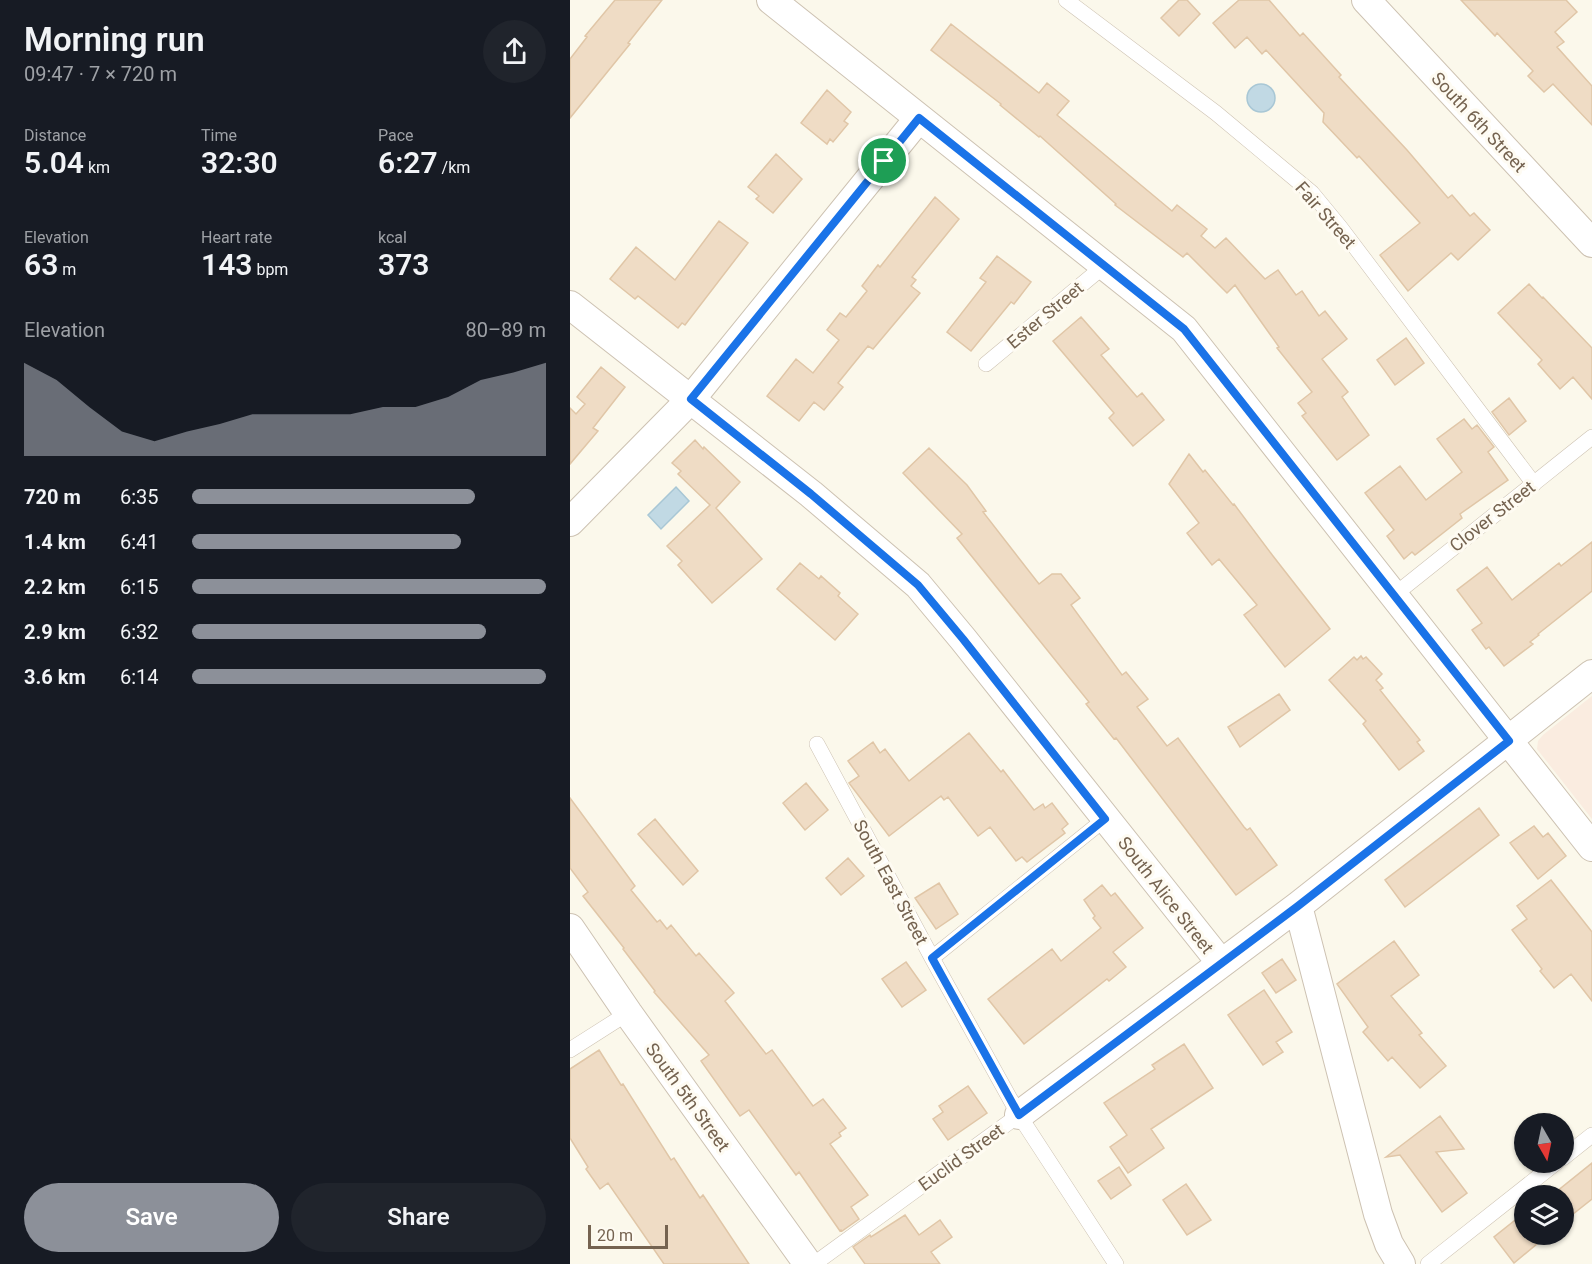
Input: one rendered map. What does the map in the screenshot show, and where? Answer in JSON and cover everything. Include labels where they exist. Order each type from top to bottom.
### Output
[{"type":"street","points":[[771,0],[1184,329],[1592,847]]},
{"type":"street","name":"South 6th Street","points":[[1366,0],[1592,243]]},
{"type":"street","points":[[574,510],[691,399],[919,118]]},
{"type":"street","name":"South Alice Street","points":[[570,304],[811,494],[918,585],[1221,963]]},
{"type":"street","name":"Euclid Street","points":[[1019,1115],[1298,906],[1592,674]]},
{"type":"street","points":[[1298,906],[1378,1214],[1389,1244],[1401,1264]]},
{"type":"street","name":"South 5th Street","points":[[570,928],[808,1264]]},
{"type":"lane","name":"Fair Street","points":[[1066,0],[1216,113],[1312,193],[1533,484]]},
{"type":"lane","name":"Ester Street","points":[[986,364],[1104,266]]},
{"type":"lane","name":"Clover Street","points":[[1393,596],[1592,437]]},
{"type":"lane","name":"South East Street","points":[[817,744],[1019,1115],[1116,1264]]},
{"type":"lane","points":[[932,958],[1105,819]]},
{"type":"lane","points":[[570,1050],[628,1012]]},
{"type":"lane","name":"Euclid Street","points":[[814,1264],[1019,1115]]},
{"type":"lane","points":[[1574,1149],[1592,1135]]},
{"type":"lane","points":[[1428,1264],[1543,1173]]},
{"type":"shaded area","points":[[1592,696],[1592,819],[1537,749],[1538,741],[1543,735]]},
{"type":"water","points":[[1261,84],[1271,88],[1275,98],[1271,108],[1261,112],[1251,108],[1247,98],[1251,88]]},
{"type":"water","points":[[676,487],[689,501],[661,529],[648,515]]},
{"type":"building","points":[[615,0],[662,0],[628,43],[630,44],[570,118],[570,59],[587,37],[585,36]]},
{"type":"building","points":[[1179,0],[1187,0],[1200,14],[1179,36],[1161,18]]},
{"type":"building","points":[[1239,0],[1269,0],[1300,36],[1303,33],[1341,75],[1339,77],[1448,198],[1452,195],[1470,216],[1474,213],[1490,230],[1458,260],[1451,253],[1408,291],[1380,255],[1420,223],[1359,156],[1357,158],[1323,122],[1324,113],[1266,50],[1262,54],[1247,37],[1235,48],[1213,23]]},
{"type":"building","points":[[1461,0],[1566,0],[1577,12],[1555,32],[1564,42],[1557,47],[1592,86],[1592,125],[1553,84],[1544,92],[1528,76],[1533,71]]},
{"type":"building","points":[[951,24],[1039,93],[1047,83],[1069,101],[1057,115],[1172,211],[1177,205],[1207,229],[1201,236],[1215,248],[1226,238],[1265,279],[1278,270],[1296,295],[1302,291],[1319,316],[1325,311],[1347,339],[1322,359],[1348,392],[1342,397],[1369,435],[1337,460],[1302,416],[1306,413],[1298,403],[1312,392],[1277,348],[1279,347],[1235,285],[1227,293],[1187,253],[1183,257],[1115,205],[1040,136],[931,50]]},
{"type":"building","points":[[827,90],[851,112],[844,121],[848,124],[833,142],[830,139],[827,144],[801,123]]},
{"type":"building","points":[[776,154],[802,179],[773,213],[756,199],[759,196],[748,187]]},
{"type":"building","points":[[935,197],[959,219],[912,277],[916,280],[911,286],[920,293],[873,349],[868,346],[838,383],[843,387],[824,410],[814,402],[799,421],[767,396],[796,359],[813,373],[839,340],[827,330],[840,313],[846,317],[867,291],[862,286],[878,265],[880,267]]},
{"type":"building","points":[[719,221],[748,243],[685,325],[682,323],[678,328],[638,296],[635,299],[610,279],[636,247],[675,280]]},
{"type":"building","points":[[997,256],[1031,282],[1014,304],[1011,302],[971,351],[947,332],[986,282],[980,278]]},
{"type":"building","points":[[1529,284],[1592,348],[1592,399],[1573,377],[1560,389],[1538,364],[1542,360],[1498,313]]},
{"type":"building","points":[[1081,317],[1109,349],[1101,355],[1137,397],[1142,393],[1164,420],[1133,446],[1109,418],[1114,413],[1053,341]]},
{"type":"building","points":[[1406,338],[1424,363],[1395,385],[1377,360]]},
{"type":"building","points":[[601,367],[625,387],[593,428],[598,431],[570,464],[570,408],[576,414],[585,404],[577,397]]},
{"type":"building","points":[[1509,398],[1526,421],[1509,435],[1492,412]]},
{"type":"building","points":[[1464,419],[1472,429],[1477,425],[1494,447],[1488,452],[1508,480],[1460,514],[1462,518],[1415,555],[1412,552],[1404,559],[1387,536],[1394,530],[1365,493],[1400,466],[1426,500],[1462,472],[1437,439]]},
{"type":"building","points":[[695,440],[740,482],[716,508],[762,559],[712,603],[678,565],[682,561],[667,546],[710,505],[678,474],[681,471],[672,463]]},
{"type":"building","points":[[929,448],[967,485],[986,511],[983,512],[1039,584],[1052,574],[1061,574],[1080,598],[1071,605],[1122,675],[1126,672],[1148,699],[1137,707],[1167,746],[1178,738],[1244,827],[1247,830],[1250,828],[1277,865],[1236,895],[1116,738],[1114,739],[1086,704],[1089,702],[957,538],[962,534],[903,473]]},
{"type":"building","points":[[1189,454],[1234,504],[1330,629],[1285,667],[1244,615],[1257,605],[1219,559],[1212,565],[1187,533],[1199,523],[1169,484]]},
{"type":"building","points":[[1592,542],[1592,591],[1538,634],[1530,642],[1533,644],[1504,666],[1489,647],[1486,649],[1472,630],[1482,623],[1457,590],[1487,567],[1512,600],[1559,563],[1561,566]]},
{"type":"building","points":[[800,563],[819,579],[821,576],[858,614],[835,640],[777,589]]},
{"type":"building","points":[[1361,656],[1363,659],[1366,657],[1382,674],[1376,680],[1383,688],[1380,690],[1420,740],[1417,742],[1424,751],[1399,770],[1363,724],[1366,721],[1329,680],[1354,657],[1357,660]]},
{"type":"building","points":[[1279,694],[1290,710],[1240,747],[1228,727]]},
{"type":"building","points":[[969,733],[1001,772],[1003,770],[1034,810],[1043,804],[1045,808],[1052,803],[1068,824],[1062,829],[1065,833],[1027,862],[1022,857],[1016,861],[990,827],[978,836],[948,797],[944,800],[941,796],[889,836],[849,783],[859,776],[848,761],[873,742],[880,753],[885,749],[909,781]]},
{"type":"building","points":[[806,783],[828,810],[805,830],[783,803]]},
{"type":"building","points":[[570,798],[635,886],[631,890],[657,922],[660,920],[667,929],[671,925],[696,956],[699,953],[734,993],[725,1001],[766,1054],[772,1050],[813,1106],[823,1099],[846,1128],[839,1133],[841,1136],[830,1144],[868,1195],[851,1207],[859,1219],[842,1231],[799,1172],[796,1175],[749,1110],[740,1116],[701,1061],[709,1055],[654,992],[624,948],[583,896],[588,892],[570,868]]},
{"type":"building","points":[[1479,808],[1499,835],[1405,907],[1385,880]]},
{"type":"building","points":[[655,819],[698,871],[683,885],[638,834]]},
{"type":"building","points":[[1534,826],[1543,837],[1548,833],[1566,856],[1538,879],[1510,843]]},
{"type":"building","points":[[848,858],[864,876],[841,895],[826,878]]},
{"type":"building","points":[[1551,880],[1592,932],[1592,1001],[1571,974],[1554,988],[1512,930],[1527,919],[1517,906]]},
{"type":"building","points":[[939,883],[958,914],[936,929],[915,898]]},
{"type":"building","points":[[1102,885],[1111,896],[1115,893],[1143,928],[1113,952],[1126,967],[1109,981],[1107,979],[1024,1044],[988,999],[1052,949],[1061,961],[1101,928],[1084,900]]},
{"type":"building","points":[[1394,941],[1419,975],[1391,996],[1422,1033],[1419,1035],[1446,1066],[1420,1088],[1392,1057],[1388,1061],[1363,1032],[1368,1027],[1337,984]]},
{"type":"building","points":[[1282,959],[1296,980],[1276,993],[1262,973]]},
{"type":"building","points":[[906,962],[926,990],[902,1007],[882,979]]},
{"type":"building","points":[[1264,990],[1292,1032],[1276,1042],[1283,1052],[1263,1065],[1228,1015]]},
{"type":"building","points":[[1184,1044],[1213,1088],[1151,1129],[1164,1148],[1128,1173],[1110,1147],[1127,1135],[1104,1103],[1155,1069],[1152,1065]]},
{"type":"building","points":[[599,1050],[671,1160],[674,1158],[700,1198],[703,1195],[749,1264],[664,1264],[608,1183],[600,1189],[586,1169],[588,1167],[570,1138],[570,1069]]},
{"type":"building","points":[[968,1086],[987,1113],[948,1140],[933,1119],[943,1112],[939,1106]]},
{"type":"building","points":[[1440,1116],[1464,1149],[1436,1152],[1467,1193],[1442,1212],[1400,1155],[1386,1157]]},
{"type":"building","points":[[1592,1163],[1592,1199],[1574,1213],[1574,1185],[1565,1185]]},
{"type":"building","points":[[1119,1167],[1131,1185],[1111,1199],[1098,1181]]},
{"type":"building","points":[[1186,1184],[1211,1220],[1187,1235],[1163,1200]]},
{"type":"building","points":[[905,1215],[919,1235],[940,1220],[952,1237],[931,1252],[940,1264],[865,1264],[853,1247]]},
{"type":"building","points":[[1514,1221],[1514,1245],[1536,1245],[1514,1263],[1494,1237]]},
{"type":"route","points":[[919,118],[1184,329],[1509,741],[1298,906],[1019,1115],[932,958],[1105,819],[918,585],[811,494],[691,399],[884,161],[919,118]]}]
